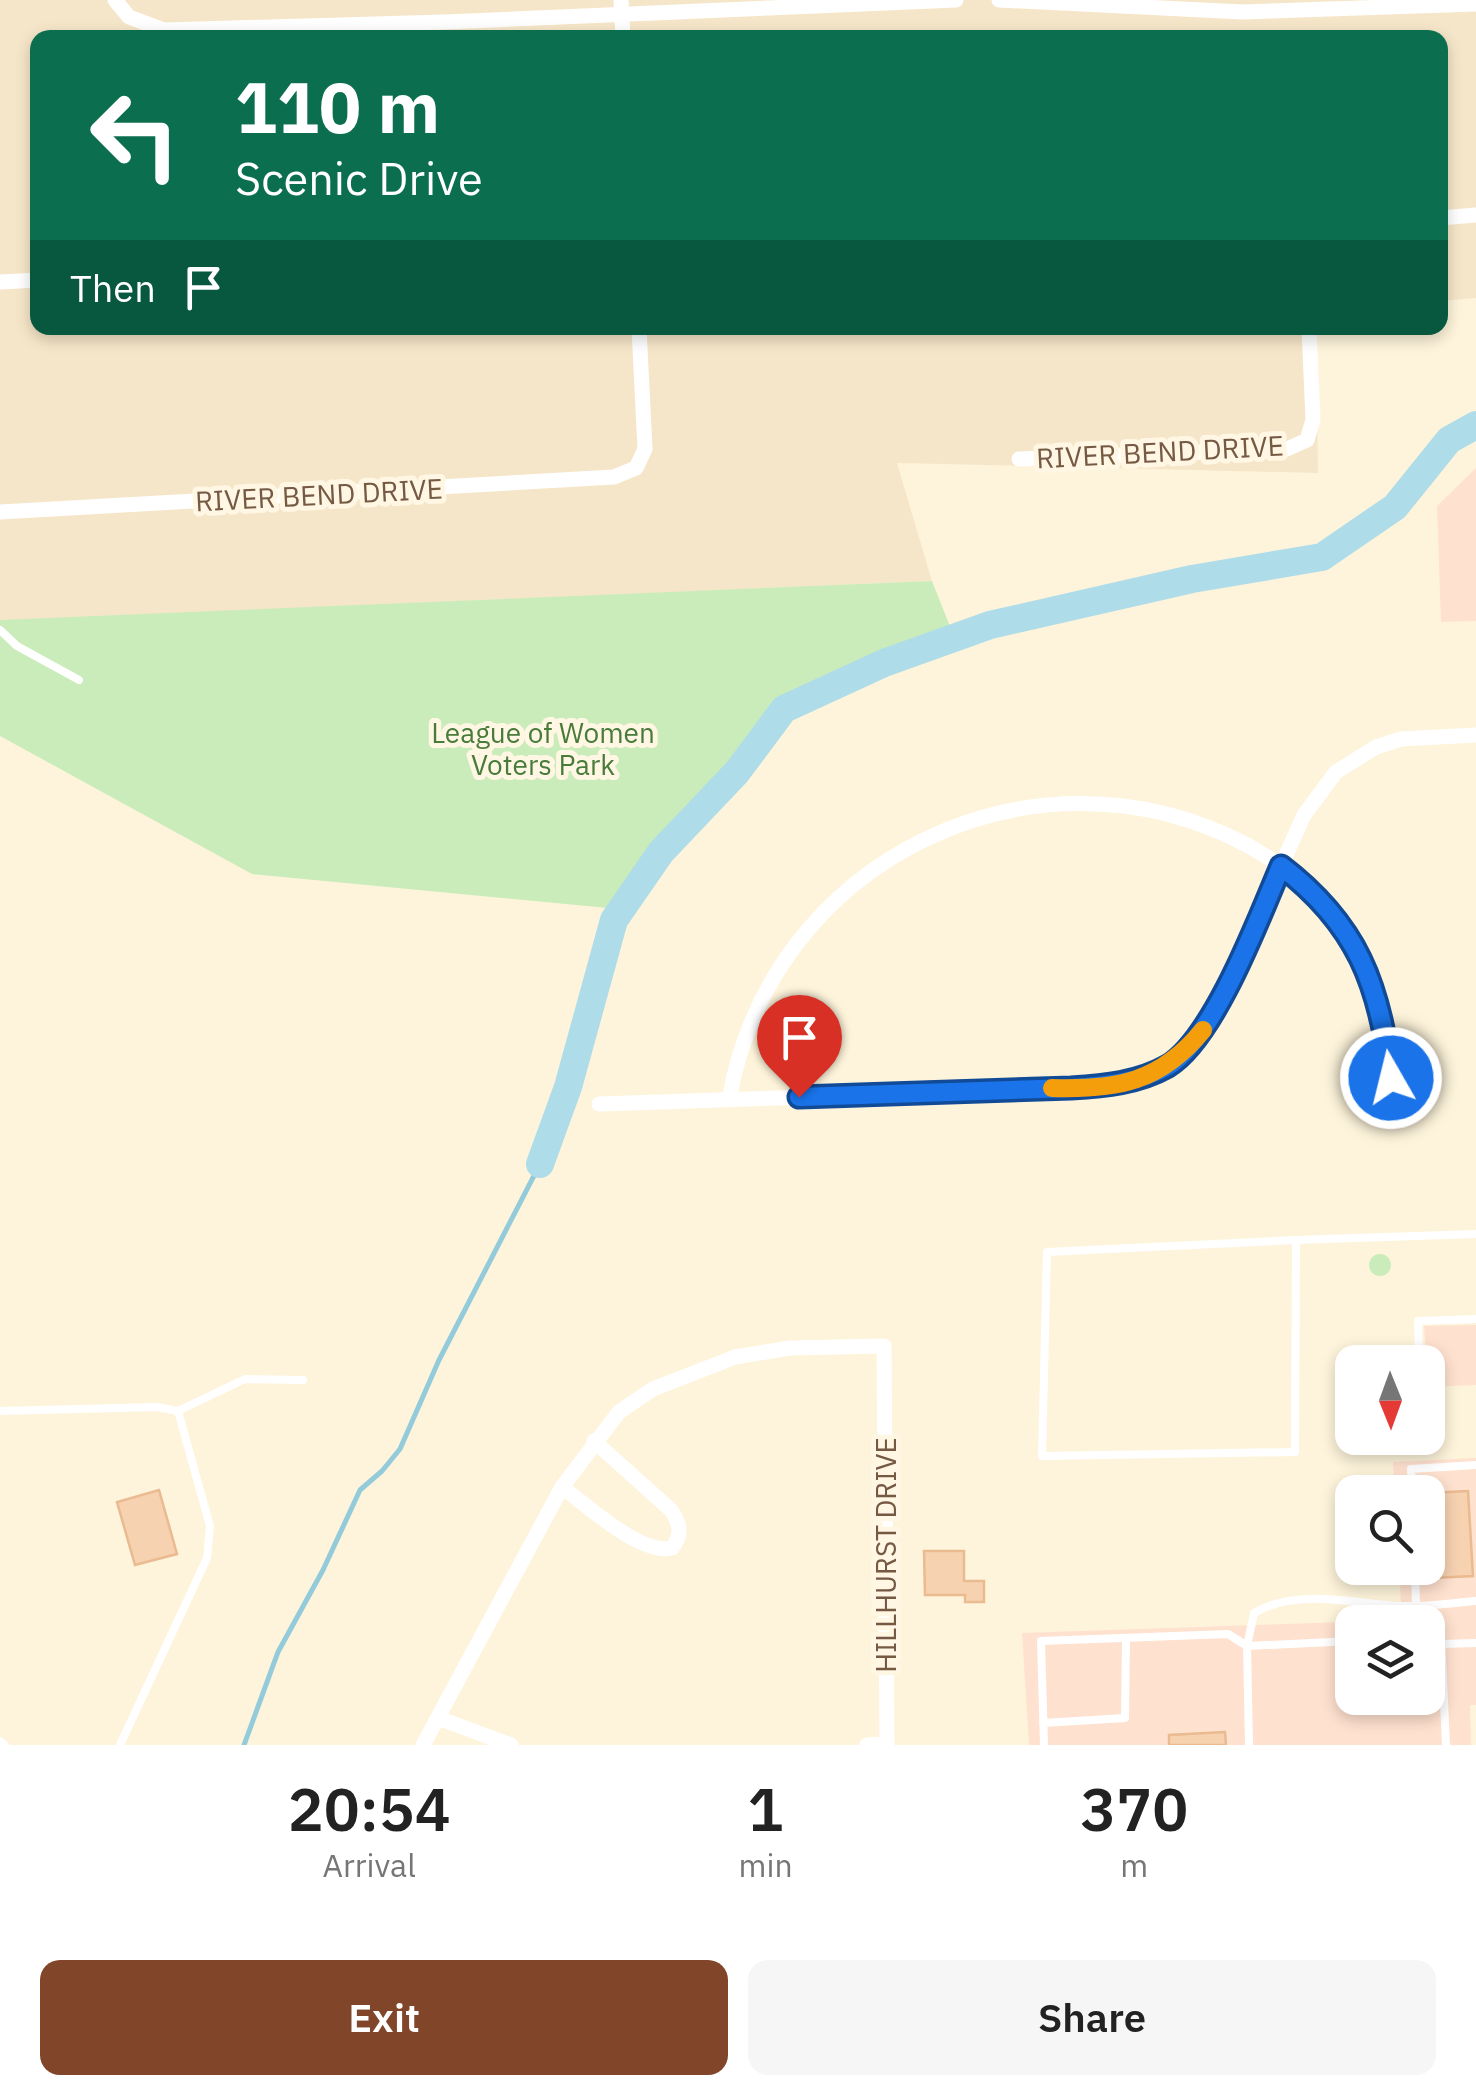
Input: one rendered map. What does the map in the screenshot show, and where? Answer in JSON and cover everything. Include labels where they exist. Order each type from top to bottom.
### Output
[{"type":"street","points":[[115,0],[129,17],[164,30],[444,22],[622,6],[956,0]]},
{"type":"street","points":[[999,0],[1242,12],[1476,4]]},
{"type":"street","points":[[1448,217],[1476,215]]},
{"type":"street","points":[[0,282],[30,280]]},
{"type":"street","name":"RIVER BEND DRIVE","points":[[0,512],[614,477],[636,468],[645,449],[639,335]]},
{"type":"street","name":"RIVER BEND DRIVE","points":[[1019,460],[1287,449],[1307,440],[1313,420],[1309,335]]},
{"type":"street","points":[[600,1104],[1071,1088],[1110,1086],[1145,1077],[1172,1064],[1212,1020],[1316,795],[1353,759],[1400,739],[1476,735]]},
{"type":"street","points":[[729,1100],[735,1068],[758,1004],[808,930],[829,906],[875,868],[936,832],[964,821],[1032,806],[1100,803],[1151,810],[1206,825],[1264,854],[1326,906],[1359,954],[1382,1012],[1391,1078]]},
{"type":"street","name":"HILLHURST DRIVE","points":[[594,1441],[619,1412],[654,1389],[734,1357],[790,1348],[884,1346],[887,1744],[867,1745]]},
{"type":"street","points":[[424,1745],[562,1487],[594,1441],[671,1510],[680,1524],[679,1539],[672,1548],[644,1546],[562,1487]]},
{"type":"street","points":[[438,1718],[511,1745]]},
{"type":"lane","points":[[0,630],[17,646],[79,680]]},
{"type":"lane","points":[[1296,1240],[1295,1452],[1042,1456],[1047,1252],[1296,1240],[1476,1234]]},
{"type":"lane","points":[[1419,1345],[1418,1321],[1476,1319]]},
{"type":"lane","points":[[0,1412],[158,1406],[178,1410],[245,1380],[303,1380]]},
{"type":"lane","points":[[120,1745],[207,1558],[210,1526],[178,1410]]},
{"type":"lane","points":[[1411,1475],[1411,1469],[1476,1465]]},
{"type":"lane","points":[[1415,1585],[1416,1605]]},
{"type":"lane","points":[[1249,1745],[1247,1646],[1254,1613],[1272,1603],[1333,1599],[1416,1605],[1476,1600]]},
{"type":"lane","points":[[1044,1745],[1041,1641],[1228,1634],[1247,1646],[1335,1642]]},
{"type":"lane","points":[[1044,1723],[1124,1718],[1126,1639]]},
{"type":"lane","points":[[1445,1644],[1476,1643]]},
{"type":"lane","points":[[1445,1715],[1446,1745]]},
{"type":"shaded area","points":[[0,0],[1476,0],[1476,298],[1448,300],[1448,30],[30,30],[30,335],[1316,335],[1318,473],[897,463],[932,581],[0,621]]},
{"type":"shaded area","points":[[1476,468],[1476,621],[1441,622],[1437,506]]},
{"type":"shaded area","points":[[1476,1325],[1476,1385],[1445,1386],[1445,1345],[1425,1345],[1424,1326]]},
{"type":"shaded area","points":[[1476,1458],[1476,1705],[1470,1705],[1471,1745],[1029,1745],[1022,1633],[1335,1622],[1335,1715],[1445,1715],[1445,1605],[1401,1605],[1400,1585],[1445,1585],[1445,1475],[1394,1475],[1393,1462]]},
{"type":"green space","name":"League of Women Voters Park","points":[[932,581],[951,629],[792,694],[608,908],[252,874],[0,736],[0,620]]},
{"type":"green space","points":[[1380,1254],[1388,1257],[1388,1273],[1380,1276],[1372,1273],[1369,1265],[1372,1257]]},
{"type":"building","points":[[159,1490],[177,1554],[135,1565],[117,1502]]},
{"type":"building","points":[[1468,1491],[1473,1576],[1445,1577],[1445,1492]]},
{"type":"building","points":[[924,1551],[964,1551],[964,1581],[984,1581],[984,1602],[965,1602],[965,1595],[925,1595]]},
{"type":"building","points":[[1225,1732],[1226,1745],[1169,1745],[1169,1735]]},
{"type":"waterway","points":[[540,1164],[568,1087],[614,920],[661,852],[737,772],[784,709],[884,663],[990,625],[1192,579],[1322,557],[1395,507],[1449,440],[1476,425]]},
{"type":"waterway","points":[[244,1745],[278,1652],[323,1570],[360,1490],[400,1449],[439,1360],[540,1164]]},
{"type":"slow traffic","points":[[1052,1088],[1110,1086],[1145,1077],[1172,1064],[1203,1030]]},
{"type":"route","points":[[799,1097],[1110,1086],[1145,1077],[1172,1064],[1212,1020],[1281,866],[1326,906],[1359,954],[1382,1012],[1391,1078]]}]
